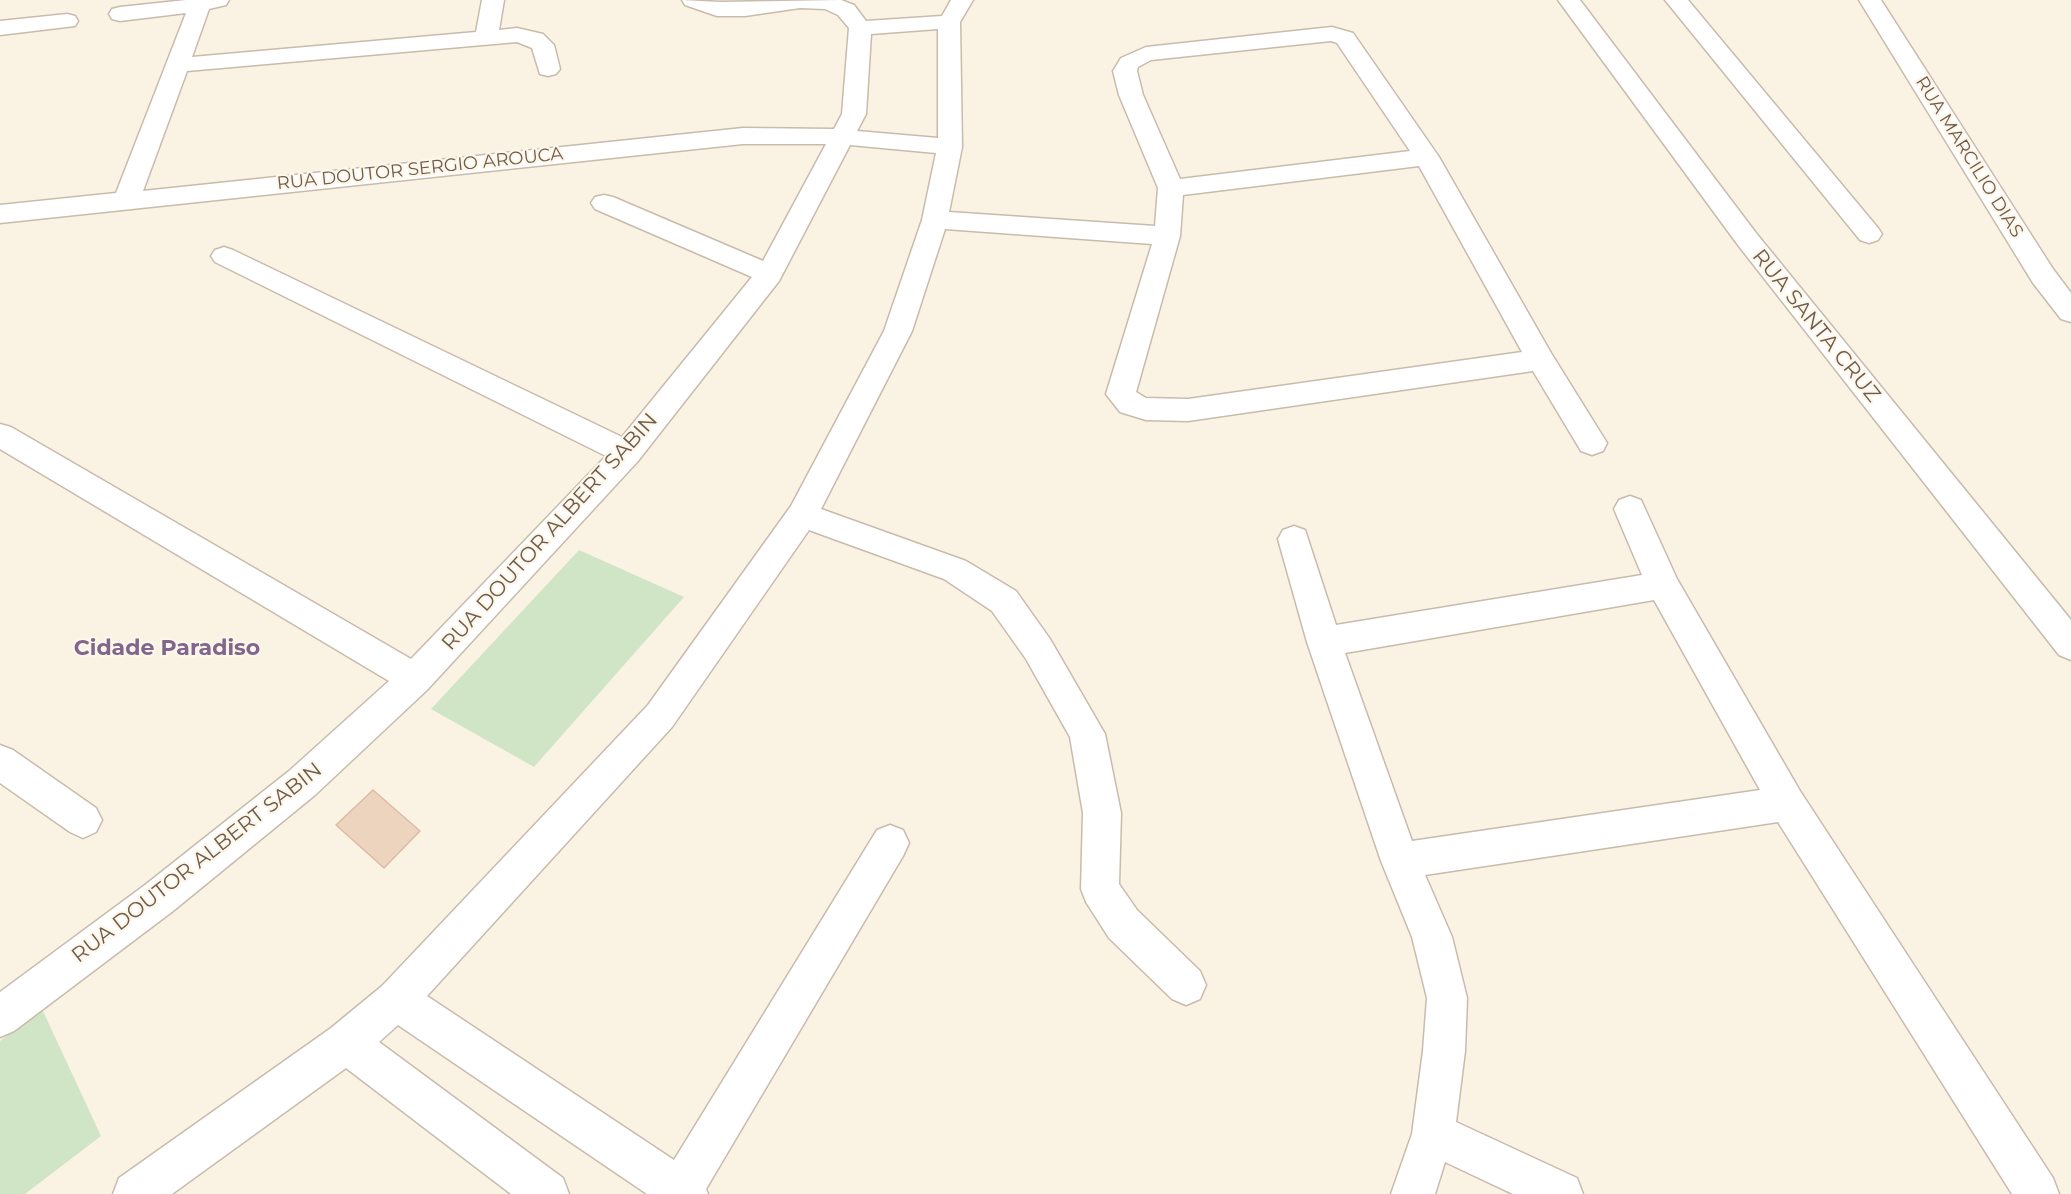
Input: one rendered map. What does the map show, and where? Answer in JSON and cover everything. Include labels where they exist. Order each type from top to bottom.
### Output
[{"type":"street","points":[[486,37],[493,0]]},
{"type":"street","points":[[693,0],[717,9],[745,9],[800,1],[829,3],[846,10],[860,28],[949,22]]},
{"type":"street","points":[[135,1194],[346,1043],[396,1000],[660,716],[802,515],[898,332],[935,220],[950,147],[949,22],[962,0]]},
{"type":"street","name":"RUA SANTA CRUZ","points":[[1569,0],[1747,239],[2071,645]]},
{"type":"street","points":[[1676,0],[1869,234]]},
{"type":"street","name":"RUA MARCILIO DIAS","points":[[1870,0],[2043,276],[2071,312]]},
{"type":"street","points":[[120,14],[209,3]]},
{"type":"street","points":[[126,201],[177,65],[209,3]]},
{"type":"street","points":[[0,28],[67,21]]},
{"type":"street","name":"RUA DOUTOR ALBERT SABIN","points":[[0,1017],[159,897],[302,783],[415,679],[627,453],[769,274],[854,114],[860,28]]},
{"type":"street","points":[[1541,360],[1188,410],[1146,409],[1130,404],[1121,394],[1167,236],[1170,188],[1131,95],[1125,71],[1129,63],[1146,54],[1332,34],[1345,38],[1427,157],[1541,360],[1592,442]]},
{"type":"street","points":[[177,65],[517,35],[536,39],[543,45],[548,69]]},
{"type":"street","name":"RUA DOUTOR SERGIO AROUCA","points":[[0,214],[743,136],[842,137]]},
{"type":"street","points":[[842,137],[950,147]]},
{"type":"street","points":[[1170,188],[1427,157]]},
{"type":"street","points":[[604,203],[769,274]]},
{"type":"street","points":[[935,220],[1167,236]]},
{"type":"street","points":[[224,256],[627,453]]},
{"type":"street","points":[[0,435],[415,679]]},
{"type":"street","points":[[1630,509],[1664,585],[1787,803],[2037,1194]]},
{"type":"street","points":[[802,515],[955,570],[1004,601],[1038,649],[1087,734],[1102,813],[1100,889],[1123,924],[1186,986]]},
{"type":"street","points":[[1294,538],[1324,642],[1400,861],[1432,937],[1448,998],[1444,1051],[1433,1134],[1413,1194]]},
{"type":"street","points":[[1324,642],[1664,585]]},
{"type":"street","points":[[0,762],[83,820]]},
{"type":"street","points":[[1400,861],[1787,803]]},
{"type":"street","points":[[396,1000],[683,1192],[890,843]]},
{"type":"street","points":[[346,1043],[547,1194]]},
{"type":"street","points":[[1433,1134],[1562,1194]]},
{"type":"green space","points":[[579,550],[684,597],[534,767],[431,709]]},
{"type":"green space","points":[[42,1009],[101,1136],[25,1194],[0,1194],[0,1041]]},
{"type":"building","points":[[373,790],[420,831],[384,868],[336,825]]},
{"type":"district","name":"Cidade Paradiso","points":[[167,649]]}]
